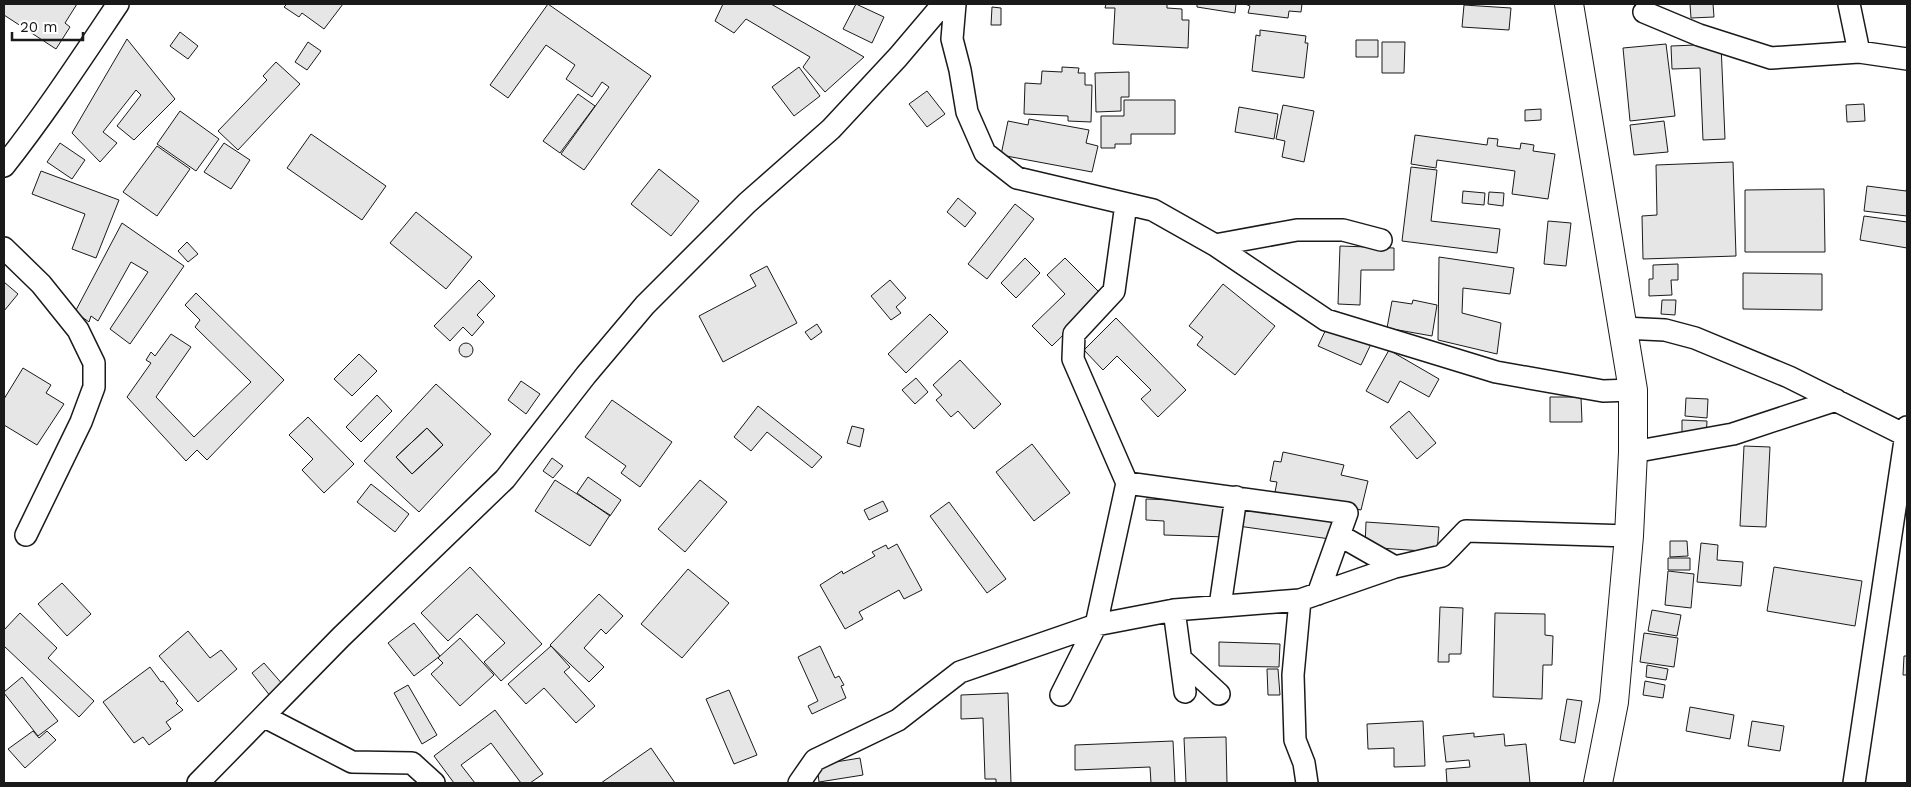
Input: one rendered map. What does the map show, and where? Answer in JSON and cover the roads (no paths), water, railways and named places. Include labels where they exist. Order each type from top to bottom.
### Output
[{"type":"street","points":[[4,166],[74,70],[118,4]]},
{"type":"street","points":[[198,783],[265,717],[341,637],[505,479],[586,376],[646,305],[747,203],[830,129],[898,57],[943,4]]},
{"type":"street","points":[[955,4],[952,39],[960,70],[967,112],[985,154],[1017,178],[1153,210],[1215,245],[1326,320],[1496,372],[1603,391],[1633,390]]},
{"type":"street","points":[[1569,4],[1633,390],[1633,452],[1629,536],[1614,702],[1598,783]]},
{"type":"street","points":[[1849,4],[1859,52]]},
{"type":"street","points":[[1644,12],[1699,35],[1771,58],[1859,52],[1907,59]]},
{"type":"street","points":[[1062,695],[1096,625],[1127,482],[1073,359],[1074,334],[1114,291],[1126,204]]},
{"type":"street","points":[[1215,245],[1297,230],[1343,230],[1381,240]]},
{"type":"street","points":[[4,248],[41,284],[78,330],[94,363],[94,387],[81,422],[26,535]]},
{"type":"street","points":[[1623,328],[1665,330],[1695,338],[1789,377],[1907,433],[1854,783]]},
{"type":"street","points":[[1633,452],[1733,434],[1836,400]]},
{"type":"street","points":[[1127,482],[1347,513],[1339,535],[1309,597],[1294,675],[1295,740],[1304,763],[1307,783]]},
{"type":"street","points":[[1220,606],[1236,497]]},
{"type":"street","points":[[798,783],[815,760],[898,720],[960,672],[1096,625],[1174,610],[1309,597],[1395,567],[1442,556],[1466,531],[1629,536]]},
{"type":"street","points":[[1339,535],[1395,567]]},
{"type":"street","points":[[1174,610],[1185,692]]},
{"type":"street","points":[[1181,659],[1219,694]]},
{"type":"street","points":[[265,717],[352,762],[412,763],[434,783]]}]
